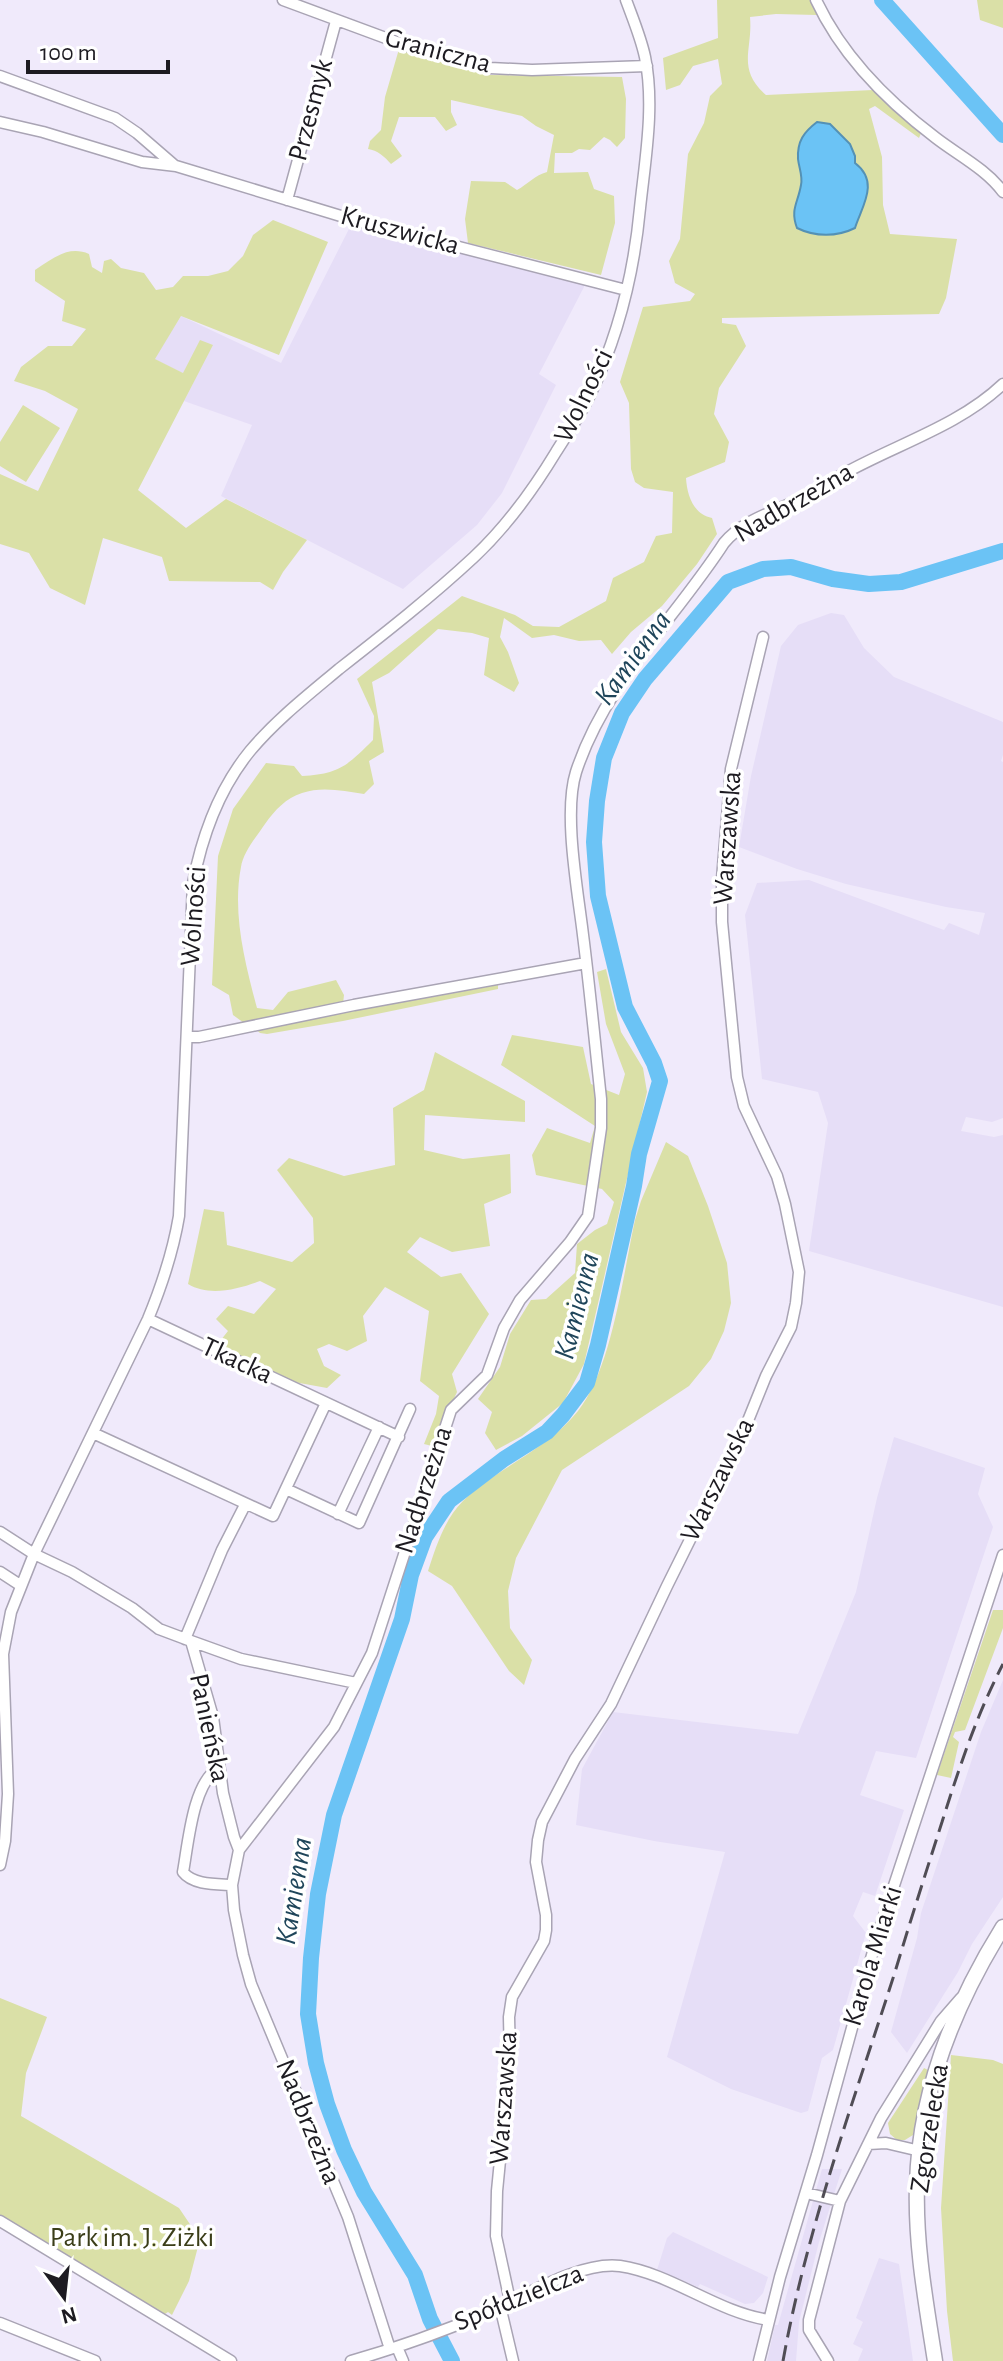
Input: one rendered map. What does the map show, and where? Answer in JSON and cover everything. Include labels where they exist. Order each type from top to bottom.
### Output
[{"type":"main road","points":[[965,1993],[1003,1927]]},
{"type":"main road","name":"Zgorzelecka","points":[[935,2361],[920,2259],[917,2207],[920,2151],[929,2100],[946,2039],[965,1993]]},
{"type":"street","name":"Graniczna","points":[[283,0],[410,47],[490,68],[532,70],[647,66]]},
{"type":"street","name":"Wolności","points":[[1,1858],[8,1794],[3,1654],[6,1632],[20,1585],[164,1282],[179,1216],[193,883],[199,852],[215,808],[248,753],[272,726],[466,564],[505,524],[532,493],[590,394],[603,365],[626,290],[637,234],[644,164],[647,66],[626,0]]},
{"type":"street","points":[[816,0],[840,43],[894,103],[921,127],[991,178],[1003,192]]},
{"type":"street","name":"Przesmyk","points":[[287,200],[336,21]]},
{"type":"street","name":"Kruszwicka","points":[[0,76],[115,118],[176,166]]},
{"type":"street","name":"Kruszwicka","points":[[0,122],[142,162],[176,166],[354,220],[626,290]]},
{"type":"street","name":"Nadbrzeżna","points":[[403,2361],[348,2217],[251,1984],[234,1910],[232,1885],[239,1850],[334,1727],[376,1644],[451,1410],[487,1375],[504,1328],[520,1300],[588,1216],[601,1128],[601,1099],[574,854],[571,797],[583,752],[611,698],[724,543],[741,528],[944,424],[1003,384]]},
{"type":"street","name":"Warszawska","points":[[513,2361],[496,2236],[497,2191],[510,2059],[512,1997],[535,1960],[546,1930],[536,1862],[542,1822],[575,1759],[611,1704],[743,1433],[766,1376],[791,1327],[796,1303],[799,1272],[785,1204],[777,1176],[744,1106],[737,1077],[722,922],[722,879],[731,769],[763,637]]},
{"type":"street","points":[[187,1037],[586,963]]},
{"type":"street","name":"Tkacka","points":[[148,1319],[399,1437]]},
{"type":"street","points":[[93,1433],[273,1516],[326,1403]]},
{"type":"street","points":[[286,1489],[359,1523],[410,1409]]},
{"type":"street","points":[[338,1514],[379,1427]]},
{"type":"street","points":[[245,1505],[222,1550],[188,1640],[241,1659],[356,1683]]},
{"type":"street","name":"Panieńska","points":[[0,1532],[132,1608],[159,1629],[188,1640],[213,1717],[218,1769],[239,1850]]},
{"type":"street","name":"Karola Miarki","points":[[759,2361],[877,1937],[1003,1555]]},
{"type":"street","points":[[0,1572],[20,1585]]},
{"type":"street","points":[[218,1769],[212,1772],[199,1793],[183,1872],[193,1880],[232,1885]]},
{"type":"street","points":[[828,2361],[809,2330],[809,2320],[840,2201],[881,2118],[933,2033],[965,1993]]},
{"type":"street","points":[[868,2144],[886,2143],[920,2151]]},
{"type":"street","points":[[806,2193],[840,2201]]},
{"type":"street","points":[[0,2221],[231,2361]]},
{"type":"street","name":"Spółdzielcza","points":[[351,2361],[487,2313],[587,2269],[601,2266],[621,2266],[672,2283],[747,2317],[769,2320]]},
{"type":"street","points":[[0,2323],[95,2361]]},
{"type":"shaded area","points":[[351,225],[585,285],[539,374],[556,385],[502,493],[477,525],[403,589],[221,496],[252,425],[184,401],[195,379],[154,359],[181,316],[281,363]]},
{"type":"shaded area","points":[[831,613],[844,615],[864,648],[894,677],[1003,722],[1003,1118],[992,1122],[966,1117],[961,1131],[994,1137],[1003,1135],[1003,1307],[809,1251],[828,1123],[818,1092],[762,1079],[745,915],[757,883],[809,880],[944,930],[949,923],[979,935],[985,913],[846,884],[739,847],[751,776],[781,646],[798,625]]},
{"type":"shaded area","points":[[894,1437],[985,1468],[978,1494],[993,1527],[916,1758],[876,1751],[860,1795],[904,1810],[875,1896],[863,1892],[853,1916],[866,1933],[833,2050],[822,2058],[808,2111],[801,2113],[731,2089],[667,2057],[725,1852],[576,1825],[582,1769],[613,1712],[798,1734],[856,1592]]},
{"type":"shaded area","points":[[1003,1680],[1003,1897],[907,2053],[891,2032],[921,1913],[981,1732]]},
{"type":"shaded area","points":[[822,2169],[842,2169],[799,2322],[796,2361],[767,2361],[775,2325],[778,2325]]},
{"type":"shaded area","points":[[673,2232],[768,2277],[763,2293],[754,2303],[745,2304],[700,2284],[698,2287],[657,2270],[667,2238]]},
{"type":"shaded area","points":[[879,2258],[899,2264],[913,2361],[858,2361],[863,2349],[853,2344],[863,2322],[856,2318]]},
{"type":"green space","points":[[717,0],[810,0],[817,15],[750,17],[749,67],[751,76],[766,95],[873,90],[922,131],[919,138],[875,106],[869,109],[882,157],[883,205],[890,234],[957,239],[946,298],[939,314],[722,318],[722,323],[736,325],[746,346],[719,388],[714,414],[729,442],[725,462],[686,478],[692,503],[705,516],[712,518],[717,534],[662,606],[631,632],[612,654],[601,640],[579,641],[554,635],[532,638],[504,618],[500,637],[519,683],[514,692],[484,675],[489,638],[438,629],[389,673],[372,682],[384,752],[369,761],[374,784],[364,794],[317,790],[291,798],[269,819],[242,861],[239,920],[257,1008],[273,1010],[288,992],[336,980],[344,995],[342,1013],[498,985],[498,989],[343,1021],[260,1033],[248,1022],[244,1023],[233,1015],[229,995],[212,985],[218,856],[233,809],[266,763],[294,766],[302,776],[334,771],[356,756],[373,740],[374,716],[357,679],[462,596],[515,615],[533,626],[559,627],[606,601],[613,578],[644,562],[656,536],[672,533],[673,492],[644,488],[635,482],[631,469],[629,403],[620,382],[643,307],[690,301],[695,294],[675,283],[669,261],[680,239],[688,154],[704,123],[710,96],[722,84],[718,59],[693,66],[680,85],[666,90],[663,58],[718,38]]},
{"type":"green space","points":[[977,0],[1003,0],[1003,28],[980,20]]},
{"type":"green space","points":[[399,49],[490,75],[622,77],[626,99],[625,138],[617,147],[604,137],[590,150],[555,153],[554,173],[588,172],[594,189],[614,196],[615,223],[601,275],[468,243],[465,219],[471,181],[505,182],[517,190],[547,172],[554,135],[522,116],[451,100],[451,112],[457,125],[446,131],[435,117],[399,117],[391,141],[402,156],[391,164],[381,154],[368,149],[370,141],[381,130],[385,97]]},
{"type":"green space","points":[[273,220],[328,242],[279,355],[181,316],[155,359],[183,373],[200,340],[213,345],[138,490],[186,528],[226,499],[307,540],[273,590],[260,582],[169,581],[162,557],[103,538],[85,605],[50,588],[29,553],[0,544],[0,474],[38,491],[78,409],[45,391],[14,381],[21,367],[48,346],[72,346],[86,329],[62,321],[65,301],[35,281],[35,270],[60,254],[74,251],[89,254],[92,267],[102,273],[104,261],[111,259],[121,268],[144,273],[156,290],[173,287],[183,276],[208,276],[228,271],[243,256],[253,235]]},
{"type":"green space","points":[[23,405],[60,428],[26,482],[0,466],[0,442]]},
{"type":"green space","points":[[606,969],[621,1032],[643,1068],[647,1092],[584,1364],[563,1403],[522,1436],[496,1450],[485,1433],[492,1412],[478,1399],[500,1367],[510,1334],[531,1300],[546,1299],[575,1273],[577,1244],[607,1224],[614,1202],[602,1189],[536,1175],[532,1155],[547,1128],[590,1143],[595,1126],[501,1065],[512,1035],[583,1047],[591,1084],[619,1095],[625,1074],[606,1024],[597,972]]},
{"type":"green space","points":[[435,1052],[525,1101],[525,1122],[425,1115],[424,1150],[463,1159],[510,1154],[511,1193],[484,1204],[490,1246],[452,1252],[420,1237],[407,1252],[441,1277],[461,1273],[489,1314],[452,1374],[457,1392],[432,1446],[424,1444],[436,1414],[439,1396],[420,1381],[429,1311],[385,1287],[363,1316],[367,1341],[347,1351],[329,1344],[317,1349],[324,1366],[341,1375],[327,1388],[294,1382],[217,1345],[228,1331],[216,1319],[228,1306],[254,1314],[276,1289],[260,1281],[214,1291],[188,1284],[204,1209],[224,1212],[227,1245],[292,1262],[314,1243],[313,1218],[277,1170],[289,1158],[344,1176],[395,1165],[393,1108],[424,1090]]},
{"type":"green space","points":[[666,1142],[688,1156],[727,1263],[731,1303],[724,1331],[711,1359],[689,1386],[562,1470],[516,1558],[508,1591],[510,1628],[532,1660],[524,1685],[509,1671],[452,1586],[428,1571],[456,1508],[491,1478],[566,1425],[590,1393],[615,1320],[635,1220]]},
{"type":"green space","points":[[993,1610],[1003,1610],[1003,1628],[965,1730],[955,1732],[953,1737],[959,1742],[951,1778],[937,1775]]},
{"type":"green space","name":"Park im. J. Ziżki","points":[[0,1998],[47,2017],[26,2073],[21,2116],[179,2208],[200,2239],[189,2281],[172,2315],[168,2312],[165,2314],[0,2216]]},
{"type":"green space","points":[[951,2055],[1003,2064],[1003,2361],[953,2361],[941,2208]]},
{"type":"green space","points":[[924,2068],[928,2074],[913,2135],[897,2140],[890,2134],[888,2123]]},
{"type":"water","points":[[817,122],[830,124],[850,144],[855,163],[867,178],[865,203],[855,228],[841,233],[811,233],[797,228],[795,221],[794,211],[801,182],[798,159],[800,142]]},
{"type":"waterway","name":"Kamienna","points":[[882,0],[1003,135]]},
{"type":"waterway","name":"Kamienna","points":[[452,2361],[430,2319],[415,2275],[364,2192],[327,2104],[308,2014],[311,1958],[318,1894],[334,1815],[402,1619],[411,1575],[425,1537],[449,1501],[504,1459],[547,1432],[563,1415],[587,1383],[598,1345],[639,1154],[660,1081],[625,1007],[598,896],[594,842],[604,758],[622,713],[645,679],[728,582],[763,569],[791,567],[833,579],[869,584],[901,582],[1003,551]]},
{"type":"railway","points":[[783,2361],[805,2262],[848,2116],[962,1761],[1003,1664]]}]
